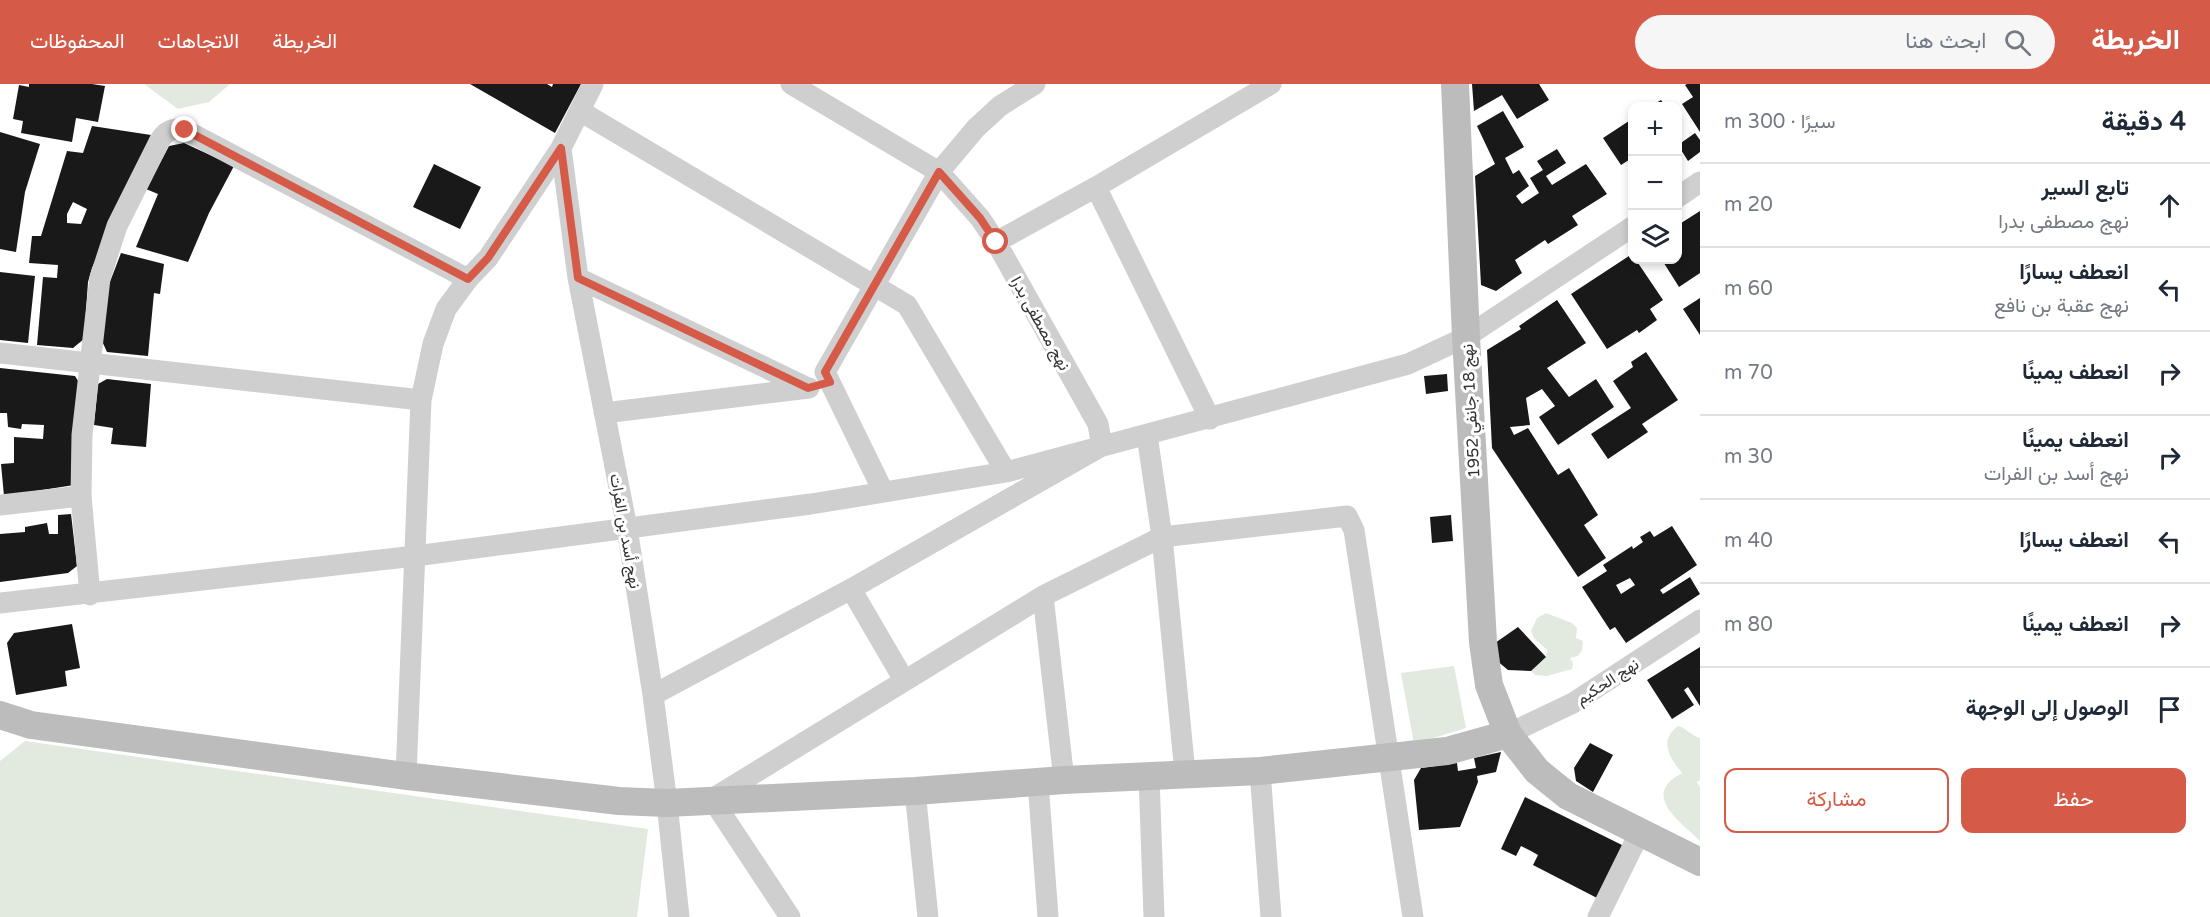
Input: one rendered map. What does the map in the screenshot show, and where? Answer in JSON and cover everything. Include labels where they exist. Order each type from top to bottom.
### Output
[{"type":"street","points":[[406,776],[422,400],[434,344],[446,309],[468,279],[488,258],[561,148],[594,84]]},
{"type":"street","name":"نهج مصطفى بدرا","points":[[791,84],[939,172],[980,218],[996,242],[1098,424],[1102,446]]},
{"type":"street","points":[[883,491],[825,372],[939,172],[984,120],[1000,106],[1035,84]]},
{"type":"street","points":[[996,242],[1096,187],[1271,84]]},
{"type":"street","name":"نهج 18 جانفي 1952","points":[[1455,84],[1483,642],[1489,685],[1508,734],[1537,771],[1568,796],[1700,862]]},
{"type":"street","points":[[579,111],[907,305],[1006,472]]},
{"type":"street","points":[[90,594],[81,496],[82,435],[100,278],[117,226],[160,140],[167,131],[185,130],[468,279]]},
{"type":"street","name":"نهج أسد بن الفرات","points":[[561,148],[578,278],[627,528],[653,695],[679,917]]},
{"type":"street","points":[[1682,194],[1700,182]]},
{"type":"street","points":[[1096,187],[1210,419]]},
{"type":"street","points":[[0,603],[627,528],[811,504],[1006,472],[1408,364],[1466,337],[1628,230]]},
{"type":"street","points":[[578,278],[808,388]]},
{"type":"street","points":[[0,353],[422,400]]},
{"type":"street","points":[[604,413],[808,388],[830,382]]},
{"type":"street","points":[[1147,435],[1161,537],[1185,773]]},
{"type":"street","points":[[653,695],[851,589],[1102,446]]},
{"type":"street","points":[[0,505],[81,496]]},
{"type":"street","points":[[712,799],[1042,596],[1161,537],[1347,516],[1354,530],[1413,917]]},
{"type":"street","points":[[851,589],[904,680]]},
{"type":"street","points":[[1042,596],[1051,781],[1048,917]]},
{"type":"street","name":"نهج الحكيم","points":[[1508,734],[1573,704],[1700,620]]},
{"type":"street","points":[[0,715],[31,725],[406,776],[619,801],[667,803],[712,799],[915,791],[1185,773],[1260,771],[1447,751],[1508,734]]},
{"type":"street","points":[[1260,771],[1271,917]]},
{"type":"street","points":[[1149,776],[1154,917]]},
{"type":"street","points":[[915,791],[928,917]]},
{"type":"street","points":[[712,799],[790,917]]},
{"type":"street","points":[[1598,917],[1640,832]]},
{"type":"shaded area","points":[[144,84],[230,84],[209,102],[178,109]]},
{"type":"shaded area","points":[[1546,613],[1572,623],[1577,628],[1576,638],[1583,641],[1582,650],[1578,656],[1570,658],[1573,663],[1572,669],[1547,676],[1535,675],[1531,671],[1546,657],[1547,650],[1534,638],[1531,631],[1537,618]]},
{"type":"shaded area","points":[[1454,666],[1466,728],[1414,744],[1401,673]]},
{"type":"shaded area","points":[[1678,726],[1700,738],[1700,780],[1697,782],[1700,787],[1700,841],[1674,816],[1664,799],[1664,790],[1670,781],[1682,773],[1670,755],[1667,744],[1668,738]]},
{"type":"shaded area","points":[[25,741],[648,829],[637,917],[0,917],[0,761]]},
{"type":"building","points":[[29,84],[105,86],[98,122],[76,118],[72,142],[21,133],[23,121],[13,119],[19,85],[29,87]]},
{"type":"building","points":[[470,84],[547,84],[552,87],[553,84],[581,84],[555,133]]},
{"type":"building","points":[[1472,84],[1539,84],[1549,100],[1517,119],[1502,95],[1474,111]]},
{"type":"building","points":[[1700,84],[1700,132],[1682,104],[1693,97],[1685,85]]},
{"type":"building","points":[[1503,111],[1524,147],[1505,158],[1513,174],[1519,170],[1529,186],[1516,196],[1522,204],[1539,193],[1530,178],[1543,170],[1537,161],[1557,149],[1566,163],[1546,176],[1552,185],[1586,164],[1607,194],[1572,216],[1578,225],[1548,244],[1545,240],[1515,260],[1522,273],[1496,291],[1481,285],[1475,176],[1495,164],[1477,126]]},
{"type":"building","points":[[1628,122],[1628,161],[1621,165],[1603,138]]},
{"type":"building","points":[[92,126],[151,135],[92,268],[88,282],[84,339],[73,348],[37,345],[43,277],[57,278],[58,265],[29,263],[32,236],[41,236],[67,151],[83,153]],"holes":[[[73,202],[87,209],[81,224],[67,223],[67,214]]]},
{"type":"building","points":[[0,132],[40,144],[25,192],[16,252],[0,249]]},
{"type":"building","points":[[1695,133],[1700,140],[1700,152],[1688,161],[1682,151],[1682,142]]},
{"type":"building","points":[[184,143],[234,166],[209,213],[188,262],[136,247],[158,194],[146,189],[169,146]]},
{"type":"building","points":[[434,164],[481,187],[460,229],[413,207]]},
{"type":"building","points":[[1700,211],[1700,273],[1679,287],[1665,264],[1682,264],[1682,222]]},
{"type":"building","points":[[121,253],[164,264],[160,294],[154,293],[148,356],[107,352],[102,341],[108,287]]},
{"type":"building","points":[[1628,257],[1628,264],[1639,264],[1663,300],[1650,309],[1657,320],[1639,333],[1637,330],[1607,349],[1571,294]]},
{"type":"building","points":[[0,272],[35,276],[28,343],[0,340]]},
{"type":"building","points":[[1700,298],[1700,335],[1683,309]]},
{"type":"building","points":[[1557,300],[1586,343],[1547,368],[1569,397],[1596,379],[1614,407],[1558,445],[1539,417],[1555,406],[1542,389],[1526,398],[1530,425],[1510,427],[1514,435],[1528,428],[1558,475],[1569,468],[1598,515],[1584,525],[1606,558],[1578,577],[1492,448],[1487,350],[1521,329],[1519,326]]},
{"type":"building","points":[[1646,352],[1678,400],[1642,424],[1648,432],[1608,459],[1591,434],[1631,408],[1613,381],[1633,367],[1631,362]]},
{"type":"building","points":[[0,368],[75,376],[80,384],[74,485],[4,496],[1,464],[14,463],[14,437],[43,439],[44,425],[22,424],[21,429],[8,427],[7,413],[0,413]]},
{"type":"building","points":[[1447,374],[1448,391],[1426,394],[1424,376]]},
{"type":"building","points":[[107,379],[151,384],[146,447],[111,444],[113,428],[94,425],[98,384]]},
{"type":"building","points":[[71,514],[77,566],[68,573],[0,582],[0,534],[25,532],[25,527],[47,523],[49,534],[58,534],[58,515]]},
{"type":"building","points":[[1451,515],[1453,541],[1432,543],[1430,517]]},
{"type":"building","points":[[1672,526],[1697,565],[1660,590],[1663,594],[1690,577],[1700,594],[1626,643],[1615,627],[1610,630],[1582,587],[1607,571],[1603,565],[1632,546],[1633,549],[1643,542],[1640,537],[1650,531],[1654,537]],"holes":[[[1630,578],[1635,585],[1621,594],[1616,585]]]},
{"type":"building","points":[[72,624],[80,668],[65,671],[67,686],[16,695],[7,643],[14,633]]},
{"type":"building","points":[[1518,627],[1546,657],[1531,671],[1508,670],[1496,660],[1495,643]]},
{"type":"building","points":[[1700,647],[1700,706],[1688,687],[1684,690],[1694,705],[1672,719],[1647,680]]},
{"type":"building","points":[[1590,743],[1613,755],[1593,792],[1576,781],[1574,768]]},
{"type":"building","points":[[1501,752],[1496,772],[1477,776],[1478,782],[1460,827],[1419,830],[1414,780],[1421,768],[1457,763],[1458,771],[1476,768],[1474,758]]},
{"type":"building","points":[[1525,797],[1624,846],[1597,898],[1533,865],[1538,855],[1531,851],[1521,846],[1516,856],[1501,849]]},
{"type":"route","points":[[185,130],[468,279],[488,258],[561,148],[578,278],[808,388],[830,382],[825,372],[939,172],[980,218],[996,242]]}]
